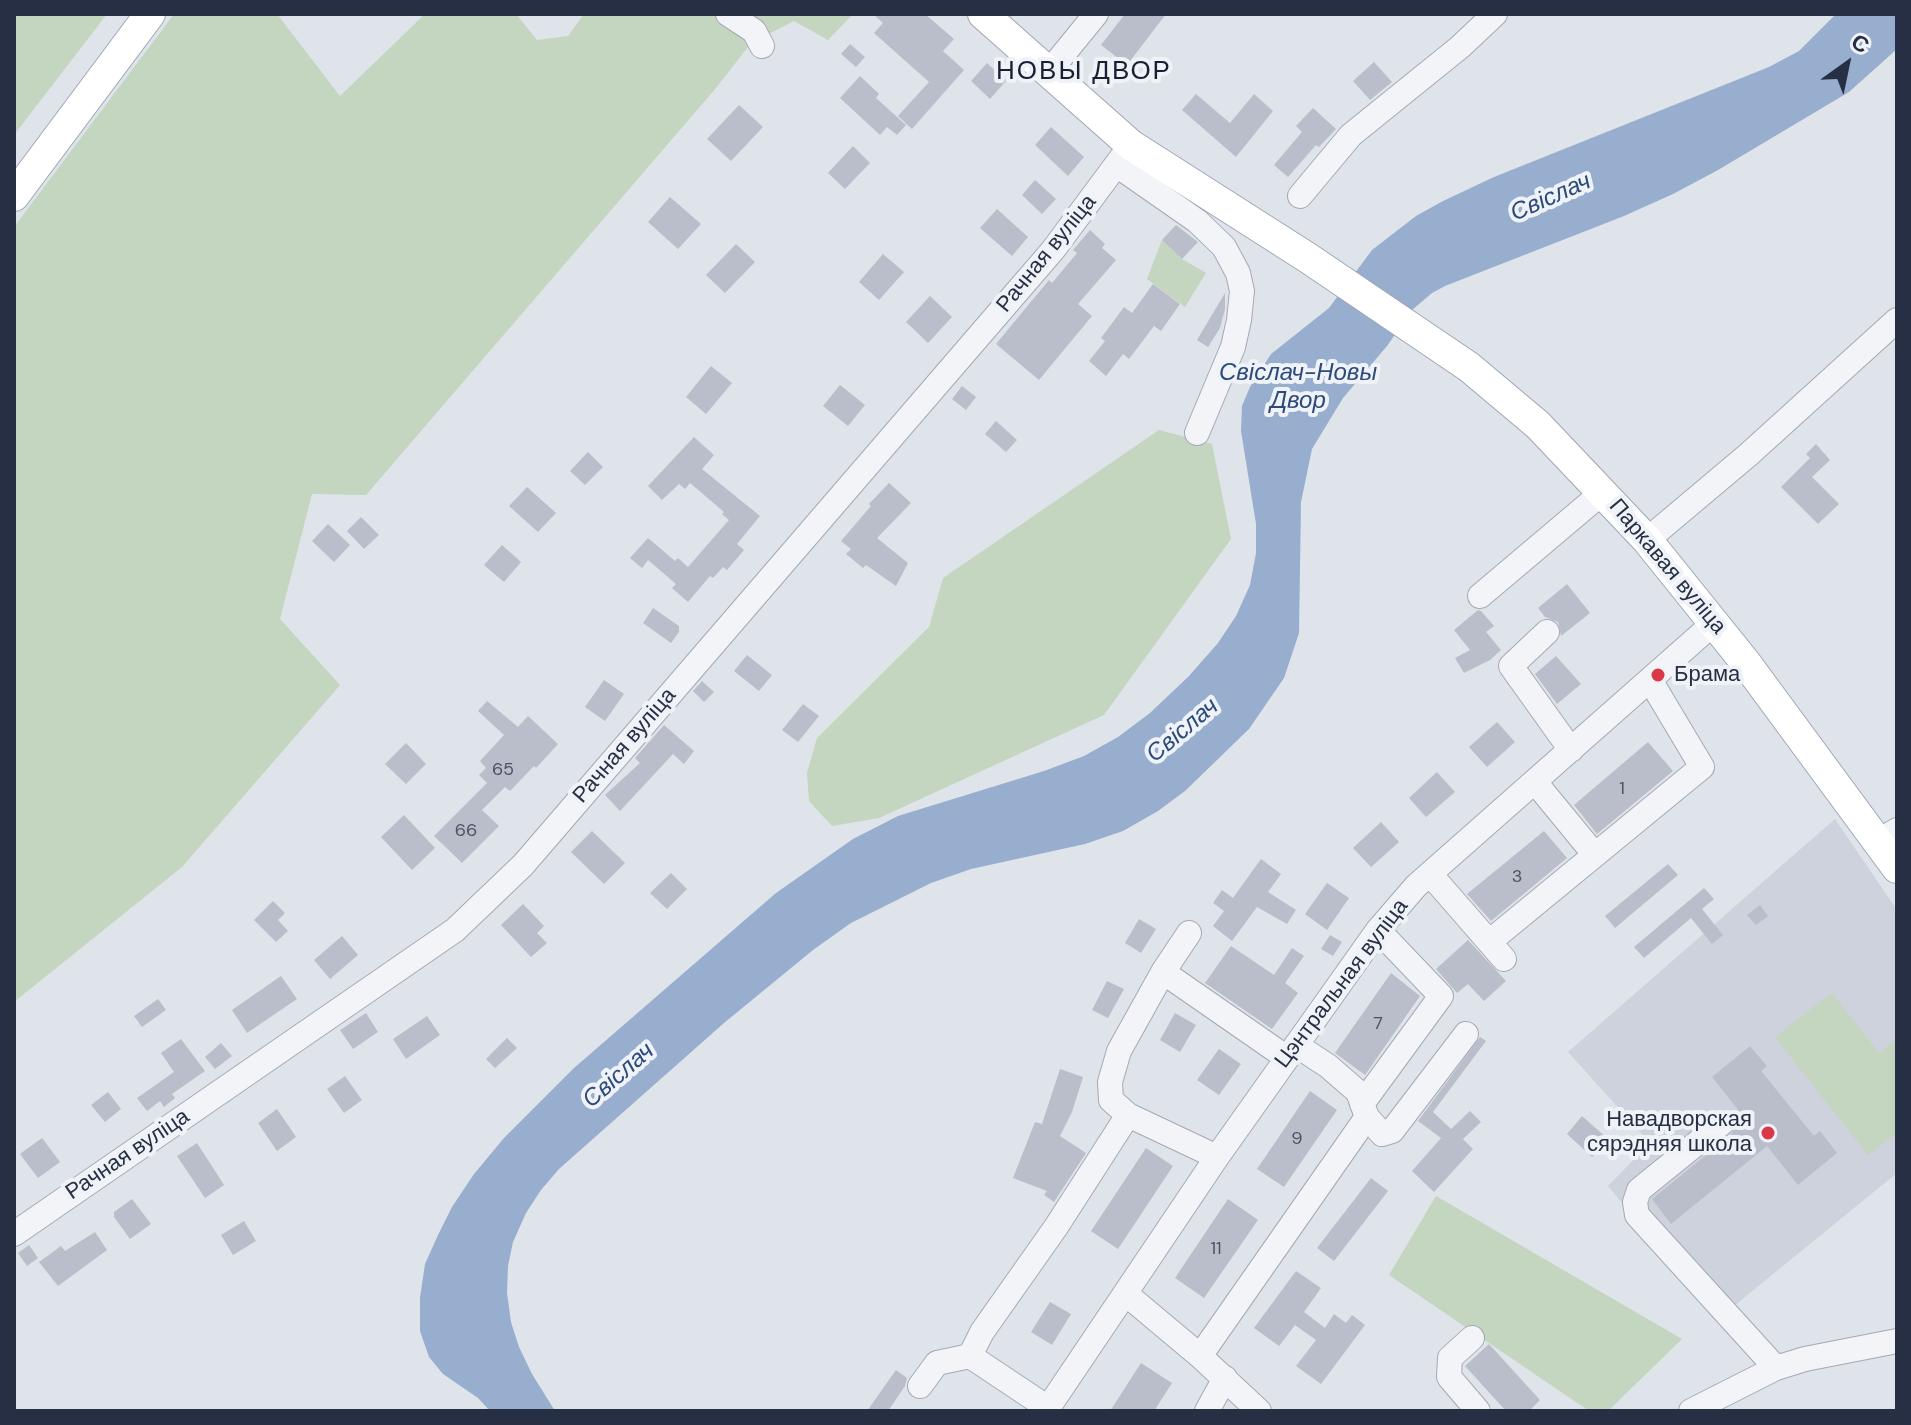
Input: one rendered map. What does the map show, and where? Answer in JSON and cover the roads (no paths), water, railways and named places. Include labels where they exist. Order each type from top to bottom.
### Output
[{"type":"main road","points":[[14,196],[150,14]]},
{"type":"main road","name":"Паркавая вуліца","points":[[983,14],[1048,73],[1124,156],[1308,258],[1469,367],[1538,425],[1647,540],[1888,836],[1897,868]]},
{"type":"street","points":[[728,14],[754,31],[762,46]]},
{"type":"street","points":[[1048,73],[1096,14]]},
{"type":"street","points":[[1300,196],[1351,135],[1460,47],[1495,14]]},
{"type":"street","points":[[1124,156],[1224,247],[1238,273],[1242,291],[1233,347],[1197,433]]},
{"type":"street","name":"Рачная вуліца","points":[[14,1234],[455,930],[523,865],[1053,250],[1124,156]]},
{"type":"street","points":[[1647,540],[1748,455],[1897,320]]},
{"type":"street","points":[[1480,596],[1603,492]]},
{"type":"street","name":"Цэнтральная вуліца","points":[[1047,1410],[1217,1157],[1378,930],[1416,886],[1714,623]]},
{"type":"street","points":[[1547,632],[1511,666],[1571,750]]},
{"type":"street","points":[[1430,874],[1496,951],[1595,855],[1702,767],[1650,680]]},
{"type":"street","points":[[1535,782],[1595,855]]},
{"type":"street","points":[[1200,1356],[1441,996],[1378,930]]},
{"type":"street","points":[[1189,933],[1163,972],[1119,1051],[1110,1082],[1111,1100],[1128,1115],[1217,1157]]},
{"type":"street","points":[[1163,972],[1292,1051],[1345,1079],[1358,1092],[1365,1111],[1382,1134],[1392,1131],[1466,1034]]},
{"type":"street","points":[[970,1356],[982,1332],[1056,1227],[1128,1115]]},
{"type":"street","points":[[1722,1123],[1639,1190],[1635,1202],[1637,1215],[1776,1368]]},
{"type":"street","points":[[1126,1294],[1259,1411]]},
{"type":"street","points":[[1472,1338],[1450,1358],[1449,1377],[1478,1411]]},
{"type":"street","points":[[1691,1411],[1731,1400],[1776,1368],[1805,1359],[1897,1341]]},
{"type":"street","points":[[920,1386],[937,1363],[970,1356],[1047,1410]]},
{"type":"street","points":[[1207,1411],[1225,1378]]},
{"type":"water","points":[[1836,14],[1897,14],[1897,49],[1849,92],[1673,194],[1445,286],[1412,310],[1387,346],[1343,398],[1312,449],[1301,502],[1299,633],[1284,678],[1249,729],[1185,791],[1123,831],[1085,844],[971,869],[931,883],[851,923],[724,1023],[559,1169],[526,1213],[513,1242],[507,1293],[519,1347],[555,1411],[490,1411],[478,1398],[443,1374],[429,1357],[420,1331],[420,1298],[425,1264],[452,1207],[474,1174],[504,1138],[574,1068],[776,893],[853,839],[898,816],[1084,756],[1118,737],[1150,713],[1218,643],[1236,616],[1250,585],[1256,553],[1256,524],[1241,431],[1242,406],[1271,354],[1329,308],[1372,250],[1416,216],[1494,177],[1769,67],[1799,51]]},
{"type":"place","name":"Брама","points":[[1658,675]]},
{"type":"place","name":"Навадворская сярэдняя школа","points":[[1768,1133]]},
{"type":"district","name":"НОВЫ ДВОР","points":[[1084,72]]},
{"type":"water label","name":"Свіслач","points":[[1551,198]]},
{"type":"water label","name":"Свіслач-Новы Двор","points":[[1298,388]]},
{"type":"water label","name":"Свіслач","points":[[1183,731]]},
{"type":"water label","name":"Свіслач","points":[[619,1076]]}]
